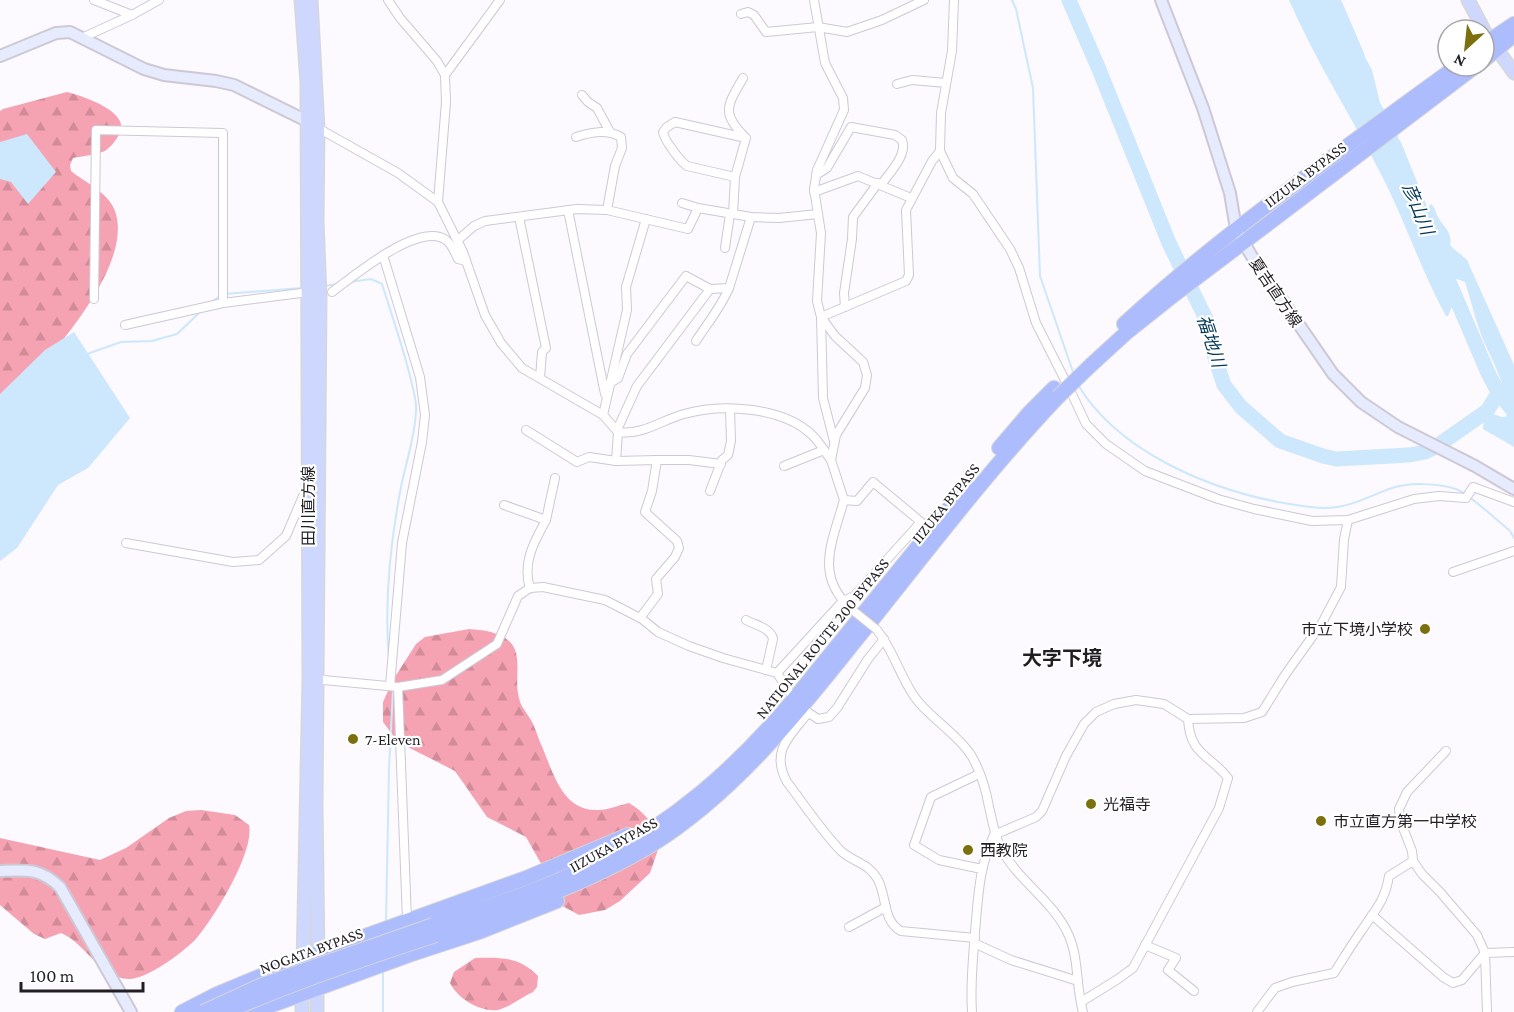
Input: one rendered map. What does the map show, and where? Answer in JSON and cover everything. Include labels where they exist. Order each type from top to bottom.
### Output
[{"type":"highway","points":[[1496,38],[1514,24]]},
{"type":"highway","name":"IIZUKA BYPASS","points":[[1496,42],[1514,35]]},
{"type":"highway","name":"NATIONAL ROUTE 200 BYPASS","points":[[435,930],[596,863],[686,806],[727,772],[767,732],[802,707],[983,467],[1029,412],[1056,393],[1166,293],[1219,252],[1236,229],[1441,78]]},
{"type":"highway","name":"IIZUKA BYPASS","points":[[1219,252],[1243,242],[1447,78]]},
{"type":"highway","name":"IIZUKA BYPASS","points":[[435,930],[546,897],[585,880],[651,845],[714,797],[770,743],[802,707]]},
{"type":"highway","points":[[182,1012],[215,994],[304,958],[526,879],[661,822]]},
{"type":"highway","points":[[253,1012],[537,910],[618,870],[651,845]]},
{"type":"highway","name":"NOGATA BYPASS","points":[[203,1012],[262,986],[435,930]]},
{"type":"highway","name":"NOGATA BYPASS","points":[[226,1012],[435,930]]},
{"type":"main road","name":"田川直方線","points":[[301,0],[308,82],[307,121],[320,291],[308,484],[318,954],[317,1012]]},
{"type":"main road","name":"田川直方線","points":[[302,1012],[313,679],[320,291],[316,221],[318,129],[311,0]]},
{"type":"main road","name":"夏吉直方線","points":[[1161,0],[1203,108],[1230,193],[1236,229],[1334,374],[1361,402],[1398,427],[1475,466],[1514,489]]},
{"type":"main road","points":[[1468,0],[1475,18]]},
{"type":"main road","points":[[0,56],[56,33],[70,32],[144,69],[164,75],[234,85],[307,121]]},
{"type":"main road","points":[[1496,57],[1514,73]]},
{"type":"main road","points":[[0,871],[39,872],[60,887],[131,1012]]},
{"type":"street","points":[[94,0],[132,15]]},
{"type":"street","points":[[84,38],[159,0]]},
{"type":"street","points":[[388,0],[400,18],[437,61],[445,75],[446,102],[438,202]]},
{"type":"street","points":[[445,75],[500,0]]},
{"type":"street","points":[[814,0],[825,63],[843,98],[844,110],[816,175],[814,192],[821,233],[817,301],[821,317],[823,398],[834,444]]},
{"type":"street","points":[[741,14],[748,12],[754,15],[766,32],[818,27],[848,32],[882,20],[924,0]]},
{"type":"street","points":[[954,0],[952,51],[941,113],[940,151],[953,178],[973,194],[1010,249],[1019,268],[1036,322],[1053,359],[1086,424],[1106,444],[1145,471],[1218,500],[1312,521],[1347,520],[1414,499],[1439,496],[1466,498],[1473,487],[1514,502]]},
{"type":"street","points":[[743,78],[728,104],[728,110],[736,127],[746,138]]},
{"type":"street","points":[[897,84],[912,80],[946,83]]},
{"type":"street","points":[[582,95],[597,108],[610,132]]},
{"type":"street","points":[[307,121],[398,173],[438,202],[458,240],[485,315],[501,344],[522,368],[603,415],[618,431],[635,433],[685,413],[751,409],[774,414],[813,436],[831,460],[844,500],[828,558],[830,580],[843,601],[876,629],[884,639],[915,698],[955,735],[971,756],[989,806],[994,835],[1013,867],[1054,910],[1070,937],[1083,1012]]},
{"type":"street","points":[[735,177],[682,163],[664,138],[663,132],[666,127],[675,122],[746,138]]},
{"type":"street","points":[[816,175],[827,168],[851,128],[895,135],[902,140],[903,153],[853,217],[844,293],[845,307]]},
{"type":"street","points":[[94,299],[96,130],[224,134],[223,303]]},
{"type":"street","points":[[576,137],[588,133],[610,132],[621,137],[621,148],[615,166],[607,210]]},
{"type":"street","points":[[725,248],[732,214],[735,177],[746,138]]},
{"type":"street","points":[[821,317],[906,281],[909,275],[906,210],[932,161],[940,151]]},
{"type":"street","points":[[814,192],[858,176],[911,198]]},
{"type":"street","points":[[682,203],[751,217],[779,218],[818,214]]},
{"type":"street","points":[[458,240],[474,226],[485,221],[568,210],[607,210],[688,229],[698,208]]},
{"type":"street","points":[[568,210],[606,399]]},
{"type":"street","points":[[519,217],[546,348],[542,352],[540,378]]},
{"type":"street","points":[[696,341],[707,322],[723,303],[751,217]]},
{"type":"street","points":[[603,415],[627,310],[626,286],[646,219]]},
{"type":"street","points":[[125,325],[223,303],[320,291],[414,238],[442,237],[448,241],[458,259],[466,261]]},
{"type":"street","points":[[383,255],[420,377],[425,414],[422,442],[402,543],[394,687],[407,920]]},
{"type":"street","points":[[610,383],[618,378],[627,354],[686,276],[710,289],[729,288]]},
{"type":"street","points":[[616,460],[618,431],[637,386],[710,289]]},
{"type":"street","points":[[821,317],[835,336],[863,362],[867,375],[865,388],[836,435],[831,460]]},
{"type":"street","points":[[710,491],[721,464],[728,455],[732,441],[730,409]]},
{"type":"street","points":[[526,430],[577,462],[589,457],[616,460],[689,460],[721,464]]},
{"type":"street","points":[[784,466],[824,450]]},
{"type":"street","points":[[640,618],[658,594],[656,579],[675,557],[679,548],[677,541],[645,512],[652,491],[657,460]]},
{"type":"street","points":[[530,588],[525,575],[528,557],[546,520],[555,478]]},
{"type":"street","points":[[777,673],[843,601],[854,596],[921,522],[873,482],[857,501],[844,500]]},
{"type":"street","points":[[126,543],[233,562],[259,560],[286,536],[308,484]]},
{"type":"street","points":[[504,506],[546,520]]},
{"type":"street","points":[[972,1012],[972,971],[979,886],[986,852],[994,835],[1036,817],[1042,811],[1066,756],[1084,724],[1096,712],[1114,704],[1136,700],[1164,704],[1188,719],[1244,718],[1262,712],[1322,623],[1341,587],[1347,520]]},
{"type":"street","points":[[1453,572],[1514,551]]},
{"type":"street","points":[[313,679],[394,687],[442,680],[497,644],[518,596],[530,588],[543,587],[590,595],[605,600],[640,618],[658,632],[689,646],[777,673],[802,707],[818,718],[829,717],[837,708],[868,659],[884,639]]},
{"type":"street","points":[[746,620],[772,634],[773,639],[766,670]]},
{"type":"street","points":[[802,707],[782,745],[781,772],[841,851],[853,860],[861,862],[875,875],[893,924],[901,932],[974,940],[1011,960],[1078,981]]},
{"type":"street","points":[[1081,1002],[1133,968],[1220,808],[1228,778],[1194,745],[1190,736],[1188,719]]},
{"type":"street","points":[[1446,751],[1407,792],[1399,809],[1400,820],[1412,851],[1413,861],[1477,935],[1485,953],[1487,1012]]},
{"type":"street","points":[[979,774],[931,797],[914,845],[939,860],[982,869]]},
{"type":"street","points":[[1257,1012],[1275,988],[1334,973],[1386,893],[1389,876],[1413,861]]},
{"type":"street","points":[[849,927],[886,907]]},
{"type":"street","points":[[1372,915],[1443,977],[1453,983],[1462,980],[1485,953],[1514,952]]},
{"type":"street","points":[[1145,945],[1176,958],[1168,970],[1194,991]]},
{"type":"green space","points":[[67,92],[112,111],[121,125],[119,135],[105,151],[73,158],[70,165],[71,171],[102,193],[112,204],[118,235],[111,262],[98,290],[58,346],[0,412],[0,111]]},
{"type":"green space","points":[[469,629],[497,634],[507,639],[514,648],[520,701],[534,726],[554,775],[567,796],[575,804],[585,809],[602,810],[629,803],[644,814],[661,841],[650,873],[620,901],[605,910],[579,915],[557,903],[545,880],[543,867],[526,837],[487,817],[455,771],[398,742],[383,722],[383,702],[393,680],[416,644],[425,637]]},
{"type":"green space","points":[[201,810],[235,815],[249,825],[246,852],[222,902],[203,930],[182,952],[154,971],[136,978],[118,977],[100,966],[70,938],[61,933],[45,939],[34,934],[0,905],[0,838],[100,860],[126,848],[169,818],[186,811]]},
{"type":"green space","points":[[475,958],[502,958],[524,965],[538,976],[537,987],[533,992],[502,1009],[491,1010],[477,1007],[458,994],[450,983],[454,972]]},
{"type":"water","points":[[1289,0],[1335,0],[1339,7],[1344,33],[1361,50],[1372,70],[1380,103],[1398,134],[1399,150],[1403,159],[1401,168],[1425,219],[1428,218],[1427,209],[1431,204],[1449,233],[1450,245],[1467,260],[1514,365],[1514,447],[1483,429],[1486,412],[1506,417],[1507,399],[1480,330],[1465,282],[1457,279],[1451,283],[1454,302],[1446,316],[1381,174]]},
{"type":"water","points":[[27,134],[56,172],[28,204],[11,182],[0,179],[0,142]]},
{"type":"water","points":[[74,332],[130,418],[88,468],[58,485],[17,548],[0,561],[0,394],[45,350]]},
{"type":"waterway","points":[[1012,0],[1016,9],[1033,88],[1040,276],[1074,375]]},
{"type":"waterway","name":"福地川","points":[[1069,0],[1169,243],[1209,325],[1215,358],[1224,385],[1241,407],[1280,441],[1323,456],[1336,459],[1409,455],[1425,452],[1437,446],[1487,411],[1499,392]]},
{"type":"waterway","name":"彦山川","points":[[1333,0],[1357,56]]},
{"type":"waterway","name":"彦山川","points":[[1394,145],[1422,214]]},
{"type":"waterway","name":"彦山川","points":[[1444,270],[1488,373],[1497,390],[1514,412]]},
{"type":"waterway","points":[[350,282],[371,279],[382,284],[416,403],[414,430],[401,487],[391,551],[387,616],[389,659]]},
{"type":"waterway","points":[[323,286],[338,284]]},
{"type":"waterway","points":[[207,305],[223,294],[302,288]]},
{"type":"waterway","points":[[87,354],[121,342],[152,341],[177,334],[201,311]]},
{"type":"waterway","points":[[1078,385],[1095,408],[1116,429],[1140,447],[1166,463],[1222,487],[1278,502],[1322,508],[1350,504],[1397,487],[1414,484],[1440,485],[1456,489],[1468,496],[1510,531],[1514,538]]},
{"type":"waterway","points":[[386,922],[393,689]]},
{"type":"waterway","points":[[383,970],[383,1012]]},
{"type":"place","name":"市立下境小学校","points":[[1425,629]]},
{"type":"place","name":"7-Eleven","points":[[353,739]]},
{"type":"place","name":"光福寺","points":[[1091,804]]},
{"type":"place","name":"市立直方第一中学校","points":[[1321,821]]},
{"type":"place","name":"西教院","points":[[968,850]]},
{"type":"district","name":"大字下境","points":[[1062,658]]}]
